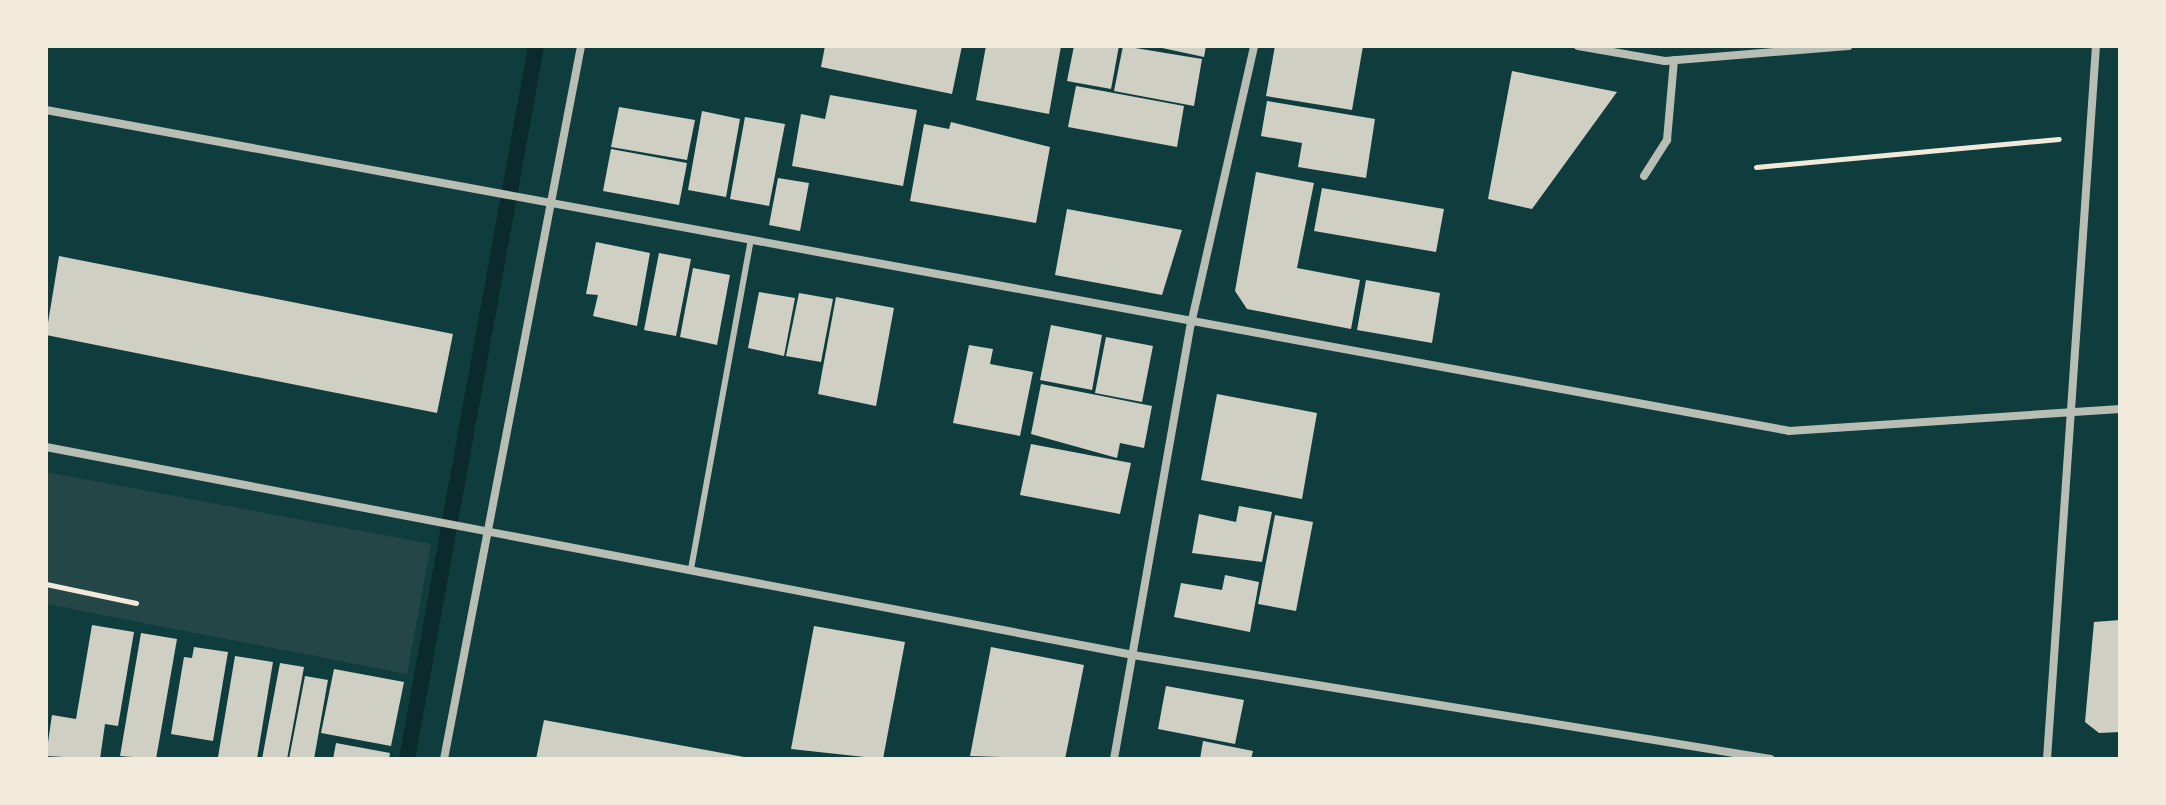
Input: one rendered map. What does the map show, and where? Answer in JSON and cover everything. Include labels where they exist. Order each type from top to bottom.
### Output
[{"type":"street","points":[[444,759],[581,46]]},
{"type":"street","points":[[1114,759],[1191,324],[1254,46]]},
{"type":"street","points":[[1578,46],[1674,60],[1848,46]]},
{"type":"street","points":[[2047,759],[2096,46]]},
{"type":"street","points":[[1644,176],[1667,140],[1674,60]]},
{"type":"street","points":[[46,110],[550,207],[1789,431],[2117,409]]},
{"type":"street","points":[[46,447],[1133,655],[1771,759]]},
{"type":"lane","points":[[691,569],[750,243]]},
{"type":"path","points":[[1756,167],[2089,136]]},
{"type":"path","points":[[46,584],[136,603]]},
{"type":"shaded area","points":[[46,472],[431,544],[407,674],[46,604]]},
{"type":"building","points":[[825,46],[962,46],[952,94],[821,67]]},
{"type":"building","points":[[986,46],[1061,46],[1049,114],[976,100]]},
{"type":"building","points":[[1074,46],[1119,46],[1111,89],[1067,81]]},
{"type":"building","points":[[1123,46],[1202,59],[1194,106],[1114,91]]},
{"type":"building","points":[[1153,46],[1206,46],[1204,57]]},
{"type":"building","points":[[1275,46],[1363,46],[1352,110],[1266,96]]},
{"type":"building","points":[[1512,71],[1617,92],[1532,209],[1488,199]]},
{"type":"building","points":[[1076,86],[1184,106],[1177,147],[1068,127]]},
{"type":"building","points":[[830,95],[917,110],[903,186],[792,166],[801,114],[825,119]]},
{"type":"building","points":[[1267,101],[1375,119],[1366,178],[1298,167],[1302,143],[1261,136]]},
{"type":"building","points":[[619,107],[695,120],[687,160],[611,147]]},
{"type":"building","points":[[702,111],[740,119],[726,197],[688,190]]},
{"type":"building","points":[[745,117],[785,124],[769,206],[730,199]]},
{"type":"building","points":[[951,122],[1050,147],[1036,223],[910,201],[924,124],[949,129]]},
{"type":"building","points":[[611,149],[687,163],[679,205],[603,191]]},
{"type":"building","points":[[1256,172],[1314,183],[1297,268],[1360,280],[1351,329],[1247,309],[1235,291]]},
{"type":"building","points":[[778,178],[809,183],[800,231],[769,225]]},
{"type":"building","points":[[1322,188],[1444,209],[1436,252],[1314,231]]},
{"type":"building","points":[[1067,209],[1182,230],[1162,295],[1055,275]]},
{"type":"building","points":[[596,242],[650,253],[637,326],[593,316],[598,295],[586,294]]},
{"type":"building","points":[[659,253],[691,259],[676,336],[644,330]]},
{"type":"building","points":[[59,256],[453,334],[437,413],[46,335]]},
{"type":"building","points":[[693,268],[730,275],[717,345],[680,337]]},
{"type":"building","points":[[1366,280],[1440,293],[1432,343],[1357,330]]},
{"type":"building","points":[[759,292],[795,298],[784,356],[748,348]]},
{"type":"building","points":[[799,293],[833,299],[821,362],[786,356]]},
{"type":"building","points":[[836,297],[894,308],[876,406],[818,394]]},
{"type":"building","points":[[1051,325],[1102,335],[1092,390],[1040,380]]},
{"type":"building","points":[[1106,337],[1153,346],[1142,402],[1095,393]]},
{"type":"building","points":[[969,345],[993,349],[990,364],[1033,372],[1020,436],[953,423]]},
{"type":"building","points":[[1041,384],[1152,406],[1144,448],[1120,443],[1117,458],[1031,434]]},
{"type":"building","points":[[1217,394],[1317,413],[1302,499],[1201,480]]},
{"type":"building","points":[[1031,444],[1131,463],[1120,514],[1020,495]]},
{"type":"building","points":[[1239,506],[1272,512],[1262,562],[1192,553],[1199,514],[1236,522]]},
{"type":"building","points":[[1275,515],[1313,522],[1296,611],[1258,604]]},
{"type":"building","points":[[1225,575],[1259,582],[1250,632],[1174,617],[1181,583],[1222,590]]},
{"type":"building","points":[[2120,620],[2120,732],[2099,733],[2085,722],[2094,622]]},
{"type":"building","points":[[92,625],[134,632],[118,726],[105,724],[100,759],[46,756],[52,715],[76,719]]},
{"type":"building","points":[[814,626],[905,642],[883,759],[791,749]]},
{"type":"building","points":[[141,633],[177,639],[156,759],[120,756]]},
{"type":"building","points":[[194,647],[228,652],[213,741],[171,734],[184,657],[192,658]]},
{"type":"building","points":[[991,647],[1084,665],[1065,759],[970,756]]},
{"type":"building","points":[[235,656],[273,662],[257,759],[218,757]]},
{"type":"building","points":[[280,663],[304,667],[287,759],[262,759]]},
{"type":"building","points":[[334,669],[404,682],[391,746],[321,733]]},
{"type":"building","points":[[305,676],[328,680],[314,759],[289,759]]},
{"type":"building","points":[[1166,686],[1244,700],[1235,744],[1158,729]]},
{"type":"building","points":[[544,720],[744,757],[744,759],[536,759]]},
{"type":"building","points":[[1203,741],[1253,751],[1251,759],[1200,759]]},
{"type":"building","points":[[336,743],[390,753],[389,759],[333,759]]},
{"type":"waterway","points":[[407,759],[536,46]]}]
